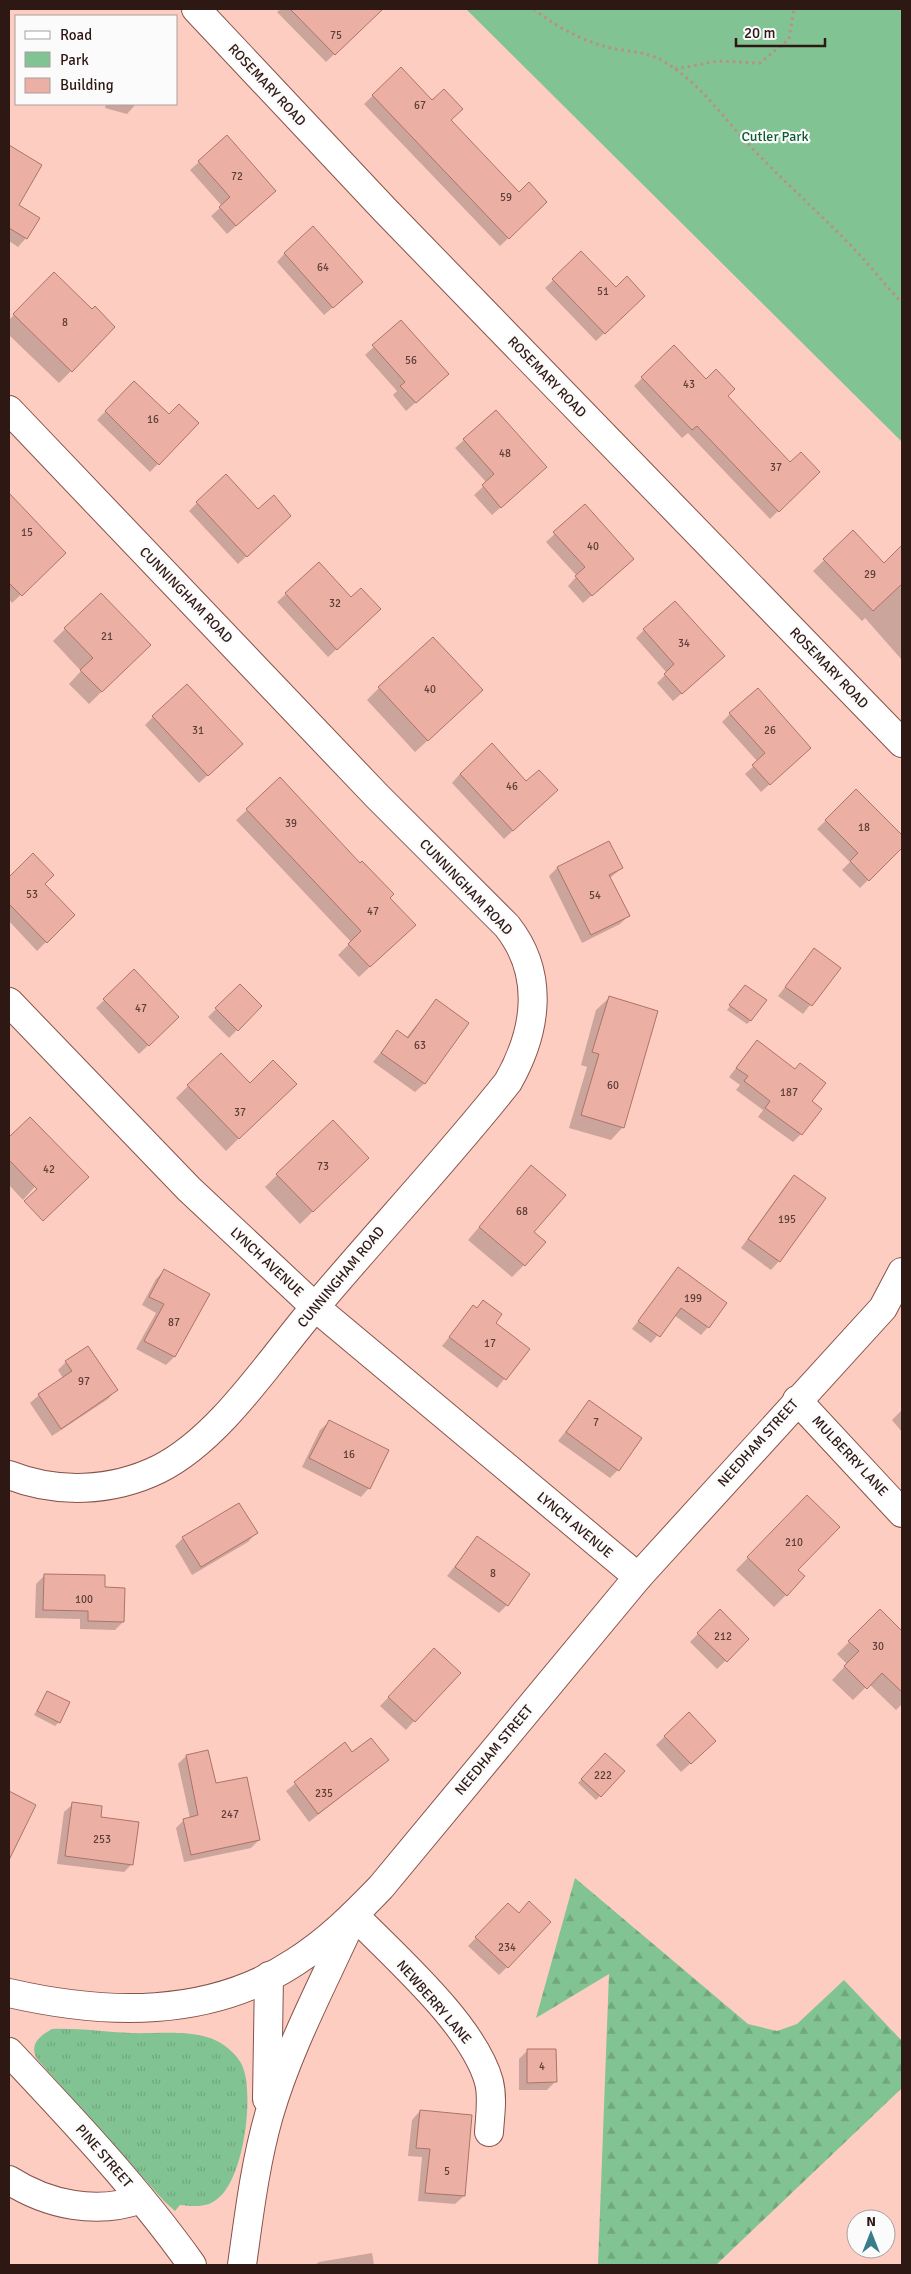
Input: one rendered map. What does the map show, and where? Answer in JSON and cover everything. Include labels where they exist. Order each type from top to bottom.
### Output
[{"type":"street","name":"ROSEMARY ROAD","points":[[196,9],[385,210],[902,742]]},
{"type":"street","name":"CUNNINGHAM ROAD","points":[[9,410],[370,789],[507,926],[527,958],[533,998],[527,1042],[520,1061],[508,1082],[212,1430],[194,1446],[160,1468],[123,1482],[81,1488],[60,1488],[9,1475]]},
{"type":"street","name":"LYNCH AVENUE","points":[[9,1002],[189,1189],[315,1308],[638,1577]]},
{"type":"street","name":"NEEDHAM STREET","points":[[9,1993],[93,2007],[134,2009],[170,2007],[204,2002],[239,1990],[269,1976],[294,1963],[317,1947],[354,1915],[393,1872],[638,1577],[797,1400],[892,1303],[902,1272]]},
{"type":"street","name":"MULBERRY LANE","points":[[797,1400],[902,1513]]},
{"type":"street","name":"NEWBERRY LANE","points":[[354,1915],[432,1995],[470,2042],[485,2069],[490,2084],[489,2132]]},
{"type":"street","points":[[264,2136],[275,2096],[290,2059],[354,1915]]},
{"type":"street","points":[[242,2265],[264,2136],[268,2082],[269,1976]]},
{"type":"street","name":"PINE STREET","points":[[9,2052],[94,2142],[141,2199],[191,2265]]},
{"type":"street","points":[[9,2180],[37,2194],[59,2202],[81,2206],[116,2206],[141,2199]]},
{"type":"path","points":[[534,9],[583,39],[607,47],[653,56],[674,69],[710,99],[753,149],[856,252],[902,302]]},
{"type":"path","points":[[674,69],[718,61],[760,63],[789,39],[794,9]]},
{"type":"green space","name":"Cutler Park","points":[[466,9],[902,9],[902,442]]},
{"type":"green space","points":[[575,1878],[748,2024],[777,2031],[797,2024],[844,1980],[902,2041],[902,2088],[716,2265],[598,2265],[609,1974],[536,2018]]},
{"type":"green space","points":[[52,2029],[131,2033],[186,2033],[208,2037],[221,2043],[231,2051],[242,2065],[246,2078],[247,2115],[240,2157],[234,2175],[226,2190],[212,2203],[199,2206],[180,2205],[175,2211],[164,2201],[37,2059],[34,2049],[37,2041]]},
{"type":"building","points":[[290,9],[383,9],[335,55]]},
{"type":"building","points":[[401,67],[432,100],[444,89],[463,109],[451,120],[519,192],[529,182],[547,202],[509,239],[372,95]]},
{"type":"building","points":[[227,135],[276,191],[236,226],[219,207],[230,197],[198,161]]},
{"type":"building","points":[[9,145],[42,165],[19,205],[40,218],[27,239],[9,228]]},
{"type":"building","points":[[313,226],[363,282],[333,308],[284,253]]},
{"type":"building","points":[[581,251],[616,287],[627,276],[645,296],[605,334],[552,279]]},
{"type":"building","points":[[54,272],[92,309],[95,306],[115,327],[72,372],[13,314]]},
{"type":"building","points":[[401,320],[449,374],[416,403],[400,386],[405,382],[372,345]]},
{"type":"building","points":[[674,345],[706,379],[716,369],[735,389],[728,396],[790,462],[801,452],[820,472],[779,512],[697,426],[692,430],[641,377]]},
{"type":"building","points":[[134,381],[169,414],[179,404],[199,423],[159,465],[105,411]]},
{"type":"building","points":[[496,410],[547,467],[501,508],[482,485],[494,474],[463,439]]},
{"type":"building","points":[[226,474],[258,509],[274,495],[291,516],[247,557],[196,502]]},
{"type":"building","points":[[9,493],[66,553],[22,596],[9,583]]},
{"type":"building","points":[[585,504],[634,559],[592,596],[575,576],[585,567],[553,532]]},
{"type":"building","points":[[853,530],[884,563],[902,545],[902,584],[873,611],[823,559]]},
{"type":"building","points":[[319,562],[351,597],[361,588],[381,609],[337,650],[285,593]]},
{"type":"building","points":[[101,593],[151,645],[102,692],[80,670],[93,658],[64,628]]},
{"type":"building","points":[[675,601],[725,656],[682,694],[664,674],[674,664],[643,629]]},
{"type":"building","points":[[433,637],[483,690],[428,741],[378,687]]},
{"type":"building","points":[[187,684],[243,744],[208,776],[152,716]]},
{"type":"building","points":[[758,688],[811,748],[770,785],[752,765],[765,753],[729,713]]},
{"type":"building","points":[[492,743],[526,781],[539,770],[558,790],[513,831],[460,774]]},
{"type":"building","points":[[280,777],[360,863],[362,861],[394,894],[390,898],[416,925],[370,967],[348,944],[361,931],[246,809]]},
{"type":"building","points":[[856,789],[902,835],[902,848],[869,881],[850,861],[858,853],[825,820]]},
{"type":"building","points":[[609,841],[623,868],[609,875],[630,916],[591,935],[557,867]]},
{"type":"building","points":[[33,853],[54,875],[45,884],[75,915],[47,943],[9,904],[9,877]]},
{"type":"building","points":[[814,948],[841,968],[812,1006],[785,987]]},
{"type":"building","points":[[134,969],[179,1017],[149,1046],[103,999]]},
{"type":"building","points":[[240,984],[262,1006],[238,1031],[215,1008]]},
{"type":"building","points":[[745,985],[767,1000],[751,1021],[729,1005]]},
{"type":"building","points":[[609,996],[658,1011],[624,1128],[581,1115],[599,1054],[592,1052]]},
{"type":"building","points":[[436,999],[469,1023],[425,1084],[381,1053],[397,1030],[408,1038]]},
{"type":"building","points":[[757,1040],[795,1069],[800,1063],[826,1083],[812,1101],[822,1109],[802,1135],[765,1108],[770,1101],[744,1081],[748,1076],[736,1068]]},
{"type":"building","points":[[221,1053],[250,1083],[273,1060],[297,1084],[239,1139],[187,1085]]},
{"type":"building","points":[[30,1117],[89,1177],[43,1221],[24,1201],[37,1189],[9,1160],[9,1137]]},
{"type":"building","points":[[333,1120],[369,1158],[313,1212],[276,1174]]},
{"type":"building","points":[[531,1165],[566,1195],[534,1232],[546,1242],[525,1266],[479,1227]]},
{"type":"building","points":[[794,1175],[826,1198],[780,1262],[748,1239]]},
{"type":"building","points":[[678,1267],[727,1303],[709,1328],[681,1308],[660,1337],[638,1321]]},
{"type":"building","points":[[164,1269],[210,1294],[175,1357],[144,1341],[164,1304],[149,1297]]},
{"type":"building","points":[[483,1300],[502,1314],[496,1323],[530,1349],[506,1380],[449,1337],[473,1305],[477,1308]]},
{"type":"building","points":[[88,1346],[118,1390],[61,1429],[38,1394],[72,1371],[65,1361]]},
{"type":"building","points":[[589,1400],[642,1438],[619,1471],[566,1432]]},
{"type":"building","points":[[329,1420],[389,1450],[370,1489],[309,1458]]},
{"type":"building","points":[[807,1495],[840,1527],[798,1570],[805,1576],[787,1596],[747,1557]]},
{"type":"building","points":[[239,1503],[258,1533],[201,1567],[182,1537]]},
{"type":"building","points":[[477,1536],[530,1574],[508,1606],[455,1567]]},
{"type":"building","points":[[44,1574],[105,1575],[105,1587],[125,1588],[124,1622],[88,1621],[88,1611],[43,1610]]},
{"type":"building","points":[[720,1609],[749,1639],[727,1662],[697,1633]]},
{"type":"building","points":[[880,1609],[902,1631],[902,1692],[882,1673],[867,1689],[844,1666],[859,1651],[848,1641]]},
{"type":"building","points":[[434,1648],[461,1673],[415,1722],[388,1697]]},
{"type":"building","points":[[47,1691],[70,1702],[60,1723],[37,1711]]},
{"type":"building","points":[[689,1712],[716,1741],[691,1764],[664,1736]]},
{"type":"building","points":[[371,1738],[389,1760],[318,1814],[294,1782],[345,1742],[352,1752]]},
{"type":"building","points":[[208,1750],[216,1783],[247,1777],[260,1840],[191,1855],[183,1819],[198,1815],[186,1755]]},
{"type":"building","points":[[605,1753],[625,1771],[601,1797],[581,1779]]},
{"type":"building","points":[[9,1791],[36,1805],[9,1860]]},
{"type":"building","points":[[72,1802],[102,1806],[101,1817],[139,1822],[133,1865],[65,1856]]},
{"type":"building","points":[[529,1901],[551,1922],[508,1968],[475,1937],[508,1903],[519,1913]]},
{"type":"building","points":[[527,2049],[556,2049],[557,2082],[527,2083]]},
{"type":"building","points":[[420,2110],[472,2115],[465,2196],[425,2193],[430,2149],[416,2148]]}]
